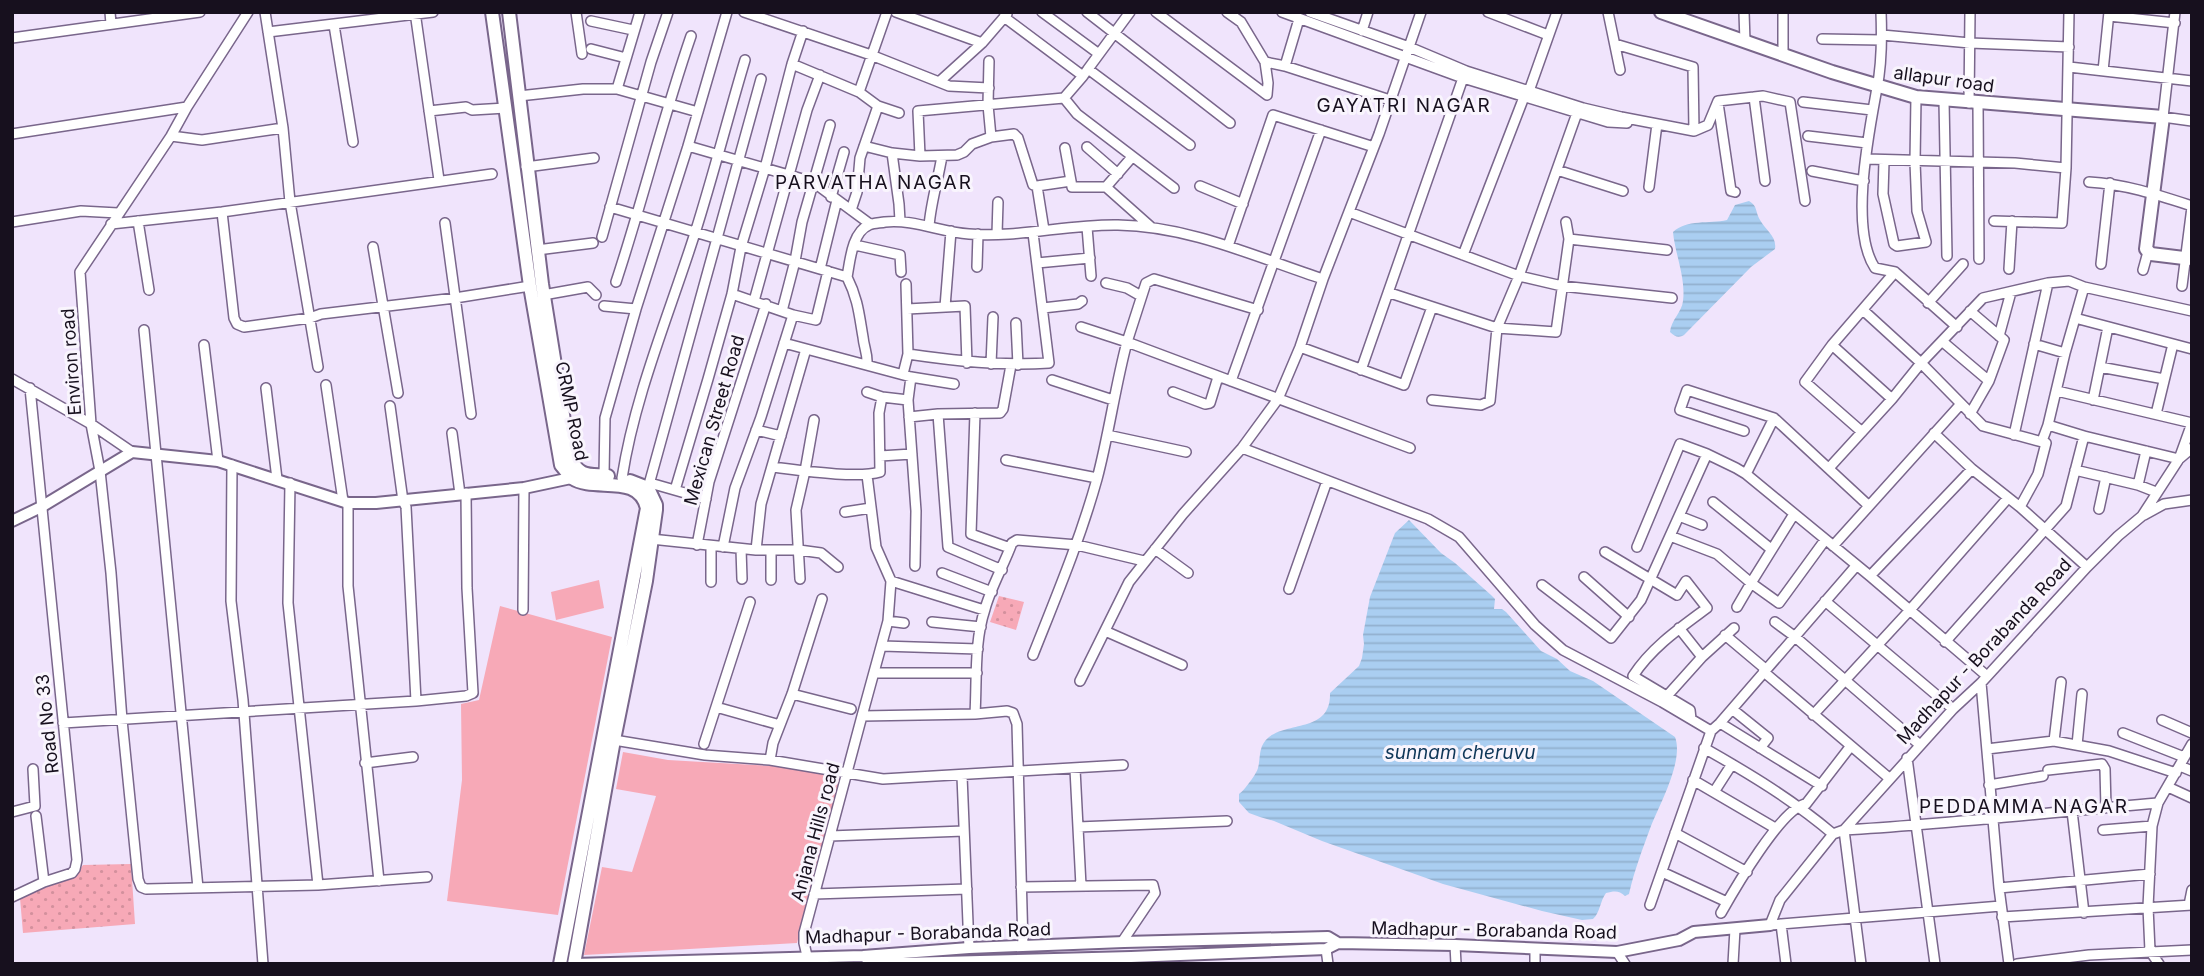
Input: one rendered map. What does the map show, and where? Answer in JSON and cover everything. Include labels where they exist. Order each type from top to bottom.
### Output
[{"type":"main road","name":"CRMP Road","points":[[492,12],[530,286],[561,465],[571,478],[584,483],[620,485],[639,493],[647,508],[560,964]]},
{"type":"main road","name":"CRMP Road","points":[[509,12],[543,295],[570,458],[575,468],[582,473],[622,478],[649,485]]},
{"type":"main road","name":"allapur road","points":[[1661,12],[1694,18],[1783,55],[1916,97],[2163,117]]},
{"type":"main road","points":[[2163,117],[2148,252],[2189,258]]},
{"type":"main road","points":[[573,964],[646,581],[656,505],[649,485]]},
{"type":"street","points":[[110,12],[111,24]]},
{"type":"street","points":[[12,38],[200,12]]},
{"type":"street","name":"Environ road","points":[[198,888],[146,889],[141,887],[138,878],[111,573],[100,471],[91,424],[80,272],[172,136],[187,107],[248,12]]},
{"type":"street","points":[[265,12],[283,128],[290,202],[318,367]]},
{"type":"street","points":[[268,32],[433,12]]},
{"type":"street","points":[[576,12],[587,51],[626,58]]},
{"type":"street","points":[[617,89],[640,12]]},
{"type":"street","points":[[537,250],[597,240],[610,207],[668,12]]},
{"type":"street","points":[[604,475],[605,418],[727,12]]},
{"type":"street","points":[[744,12],[871,55],[949,86],[989,88]]},
{"type":"street","points":[[859,92],[887,12]]},
{"type":"street","points":[[896,12],[982,43]]},
{"type":"street","points":[[1042,12],[1099,54]]},
{"type":"street","points":[[1087,12],[1230,123]]},
{"type":"street","points":[[920,156],[918,111],[1064,98],[1130,12]]},
{"type":"street","points":[[1156,12],[1267,95],[1265,62],[1240,17],[1227,12]]},
{"type":"street","points":[[1282,12],[1464,78],[1657,124],[1694,131],[1708,125],[1718,101]]},
{"type":"street","points":[[1310,12],[1409,47],[1577,113],[1608,122],[1657,124]]},
{"type":"street","points":[[1362,31],[1368,12]]},
{"type":"street","points":[[1080,681],[1129,582],[1279,399],[1374,147],[1421,12]]},
{"type":"street","points":[[1488,12],[1548,35]]},
{"type":"street","points":[[1463,255],[1558,12]]},
{"type":"street","points":[[1608,12],[1620,71]]},
{"type":"street","points":[[1744,12],[1745,41]]},
{"type":"street","points":[[1783,12],[1783,55]]},
{"type":"street","points":[[1881,12],[1878,87],[1867,143],[1864,181],[1863,215],[1869,259],[1875,268],[1895,272],[1957,327]]},
{"type":"street","points":[[1970,12],[1978,162],[1979,259]]},
{"type":"street","points":[[1994,221],[2062,223],[2066,168],[2069,12]]},
{"type":"street","points":[[415,13],[439,180]]},
{"type":"street","points":[[2103,71],[2109,14],[2175,18],[2163,117]]},
{"type":"street","points":[[939,82],[982,43],[1006,15],[1190,145]]},
{"type":"street","points":[[1285,65],[1299,19]]},
{"type":"street","points":[[591,21],[634,30]]},
{"type":"street","points":[[334,25],[353,142]]},
{"type":"street","points":[[675,490],[732,294],[741,247],[803,31]]},
{"type":"street","points":[[616,282],[668,104],[691,36]]},
{"type":"street","points":[[1822,39],[1882,37],[2069,47]]},
{"type":"street","points":[[1615,44],[1693,67],[1694,131]]},
{"type":"street","points":[[622,478],[628,440],[639,400],[695,232],[745,60]]},
{"type":"street","points":[[989,61],[988,105],[991,137]]},
{"type":"street","points":[[1265,62],[1285,65],[1390,100]]},
{"type":"street","points":[[792,64],[859,92],[878,106],[899,113]]},
{"type":"street","points":[[2069,67],[2192,81]]},
{"type":"street","points":[[754,300],[807,110],[820,75]]},
{"type":"street","points":[[1361,370],[1464,78]]},
{"type":"street","points":[[705,499],[649,485],[761,79]]},
{"type":"street","points":[[519,96],[583,89],[617,89],[698,113]]},
{"type":"street","points":[[1754,97],[1765,181]]},
{"type":"street","points":[[1718,101],[1772,97],[1790,102],[1805,201]]},
{"type":"street","points":[[1884,161],[1883,194],[1894,244],[1897,246],[1926,242],[1917,211],[1916,97]]},
{"type":"street","points":[[1064,98],[1077,114],[1174,188]]},
{"type":"street","points":[[1944,100],[1947,256]]},
{"type":"street","points":[[1718,101],[1731,191],[1735,192]]},
{"type":"street","points":[[1803,102],[1872,110]]},
{"type":"street","points":[[851,210],[857,192],[860,158],[878,106]]},
{"type":"street","points":[[12,134],[187,107]]},
{"type":"street","points":[[429,111],[466,107],[472,110],[506,108]]},
{"type":"street","points":[[1432,400],[1481,405],[1490,401],[1497,328],[1519,275],[1577,113]]},
{"type":"street","points":[[1228,246],[1273,115],[1374,147]]},
{"type":"street","name":"allapur road","points":[[2163,117],[2192,121]]},
{"type":"street","points":[[1648,187],[1657,124]]},
{"type":"street","points":[[782,311],[802,222],[830,125]]},
{"type":"street","points":[[172,136],[202,140],[283,128]]},
{"type":"street","points":[[1231,381],[1321,130]]},
{"type":"street","points":[[864,146],[892,153],[942,156],[964,152],[972,144],[991,137],[1010,134],[1018,138],[1033,185],[1071,181]]},
{"type":"street","points":[[1808,136],[1867,143]]},
{"type":"street","points":[[688,146],[813,182],[870,224]]},
{"type":"street","points":[[1087,147],[1118,174]]},
{"type":"street","points":[[1065,148],[1072,187],[1106,187],[1152,227]]},
{"type":"street","points":[[732,294],[793,315],[817,319],[834,198],[844,152]]},
{"type":"street","points":[[892,153],[900,221]]},
{"type":"street","points":[[929,226],[931,203],[942,156]]},
{"type":"street","points":[[1106,187],[1132,157]]},
{"type":"street","points":[[526,167],[594,158]]},
{"type":"street","points":[[1866,159],[2066,168]]},
{"type":"street","points":[[1557,170],[1622,191]]},
{"type":"street","points":[[1812,171],[1864,181]]},
{"type":"street","points":[[111,224],[222,212],[492,174]]},
{"type":"street","points":[[2089,182],[2110,183],[2192,206],[2189,258],[2182,286]]},
{"type":"street","points":[[2101,264],[2110,183]]},
{"type":"street","points":[[1037,186],[1044,230]]},
{"type":"street","points":[[1200,187],[1243,204]]},
{"type":"street","points":[[997,234],[998,202]]},
{"type":"street","points":[[610,207],[847,277]]},
{"type":"street","points":[[12,222],[81,211],[118,213]]},
{"type":"street","points":[[222,212],[234,318],[237,324],[244,327],[530,286]]},
{"type":"street","points":[[1349,212],[1519,275],[1562,286],[1672,298]]},
{"type":"street","points":[[138,221],[149,290]]},
{"type":"street","points":[[867,365],[868,354],[863,342],[856,296],[847,277],[861,230],[870,224],[900,221],[967,234],[1033,233],[1116,225],[1152,227],[1206,239],[1323,279]]},
{"type":"street","points":[[2009,269],[2012,221]]},
{"type":"street","points":[[1390,292],[1497,328],[1556,332],[1569,239],[1566,222]]},
{"type":"street","points":[[445,223],[471,414]]},
{"type":"street","points":[[1087,227],[1091,276]]},
{"type":"street","points":[[945,307],[951,231]]},
{"type":"street","points":[[908,354],[967,363],[1049,363],[1033,233]]},
{"type":"street","points":[[977,267],[978,234]]},
{"type":"street","points":[[1569,239],[1667,250]]},
{"type":"street","points":[[855,245],[900,255],[901,272]]},
{"type":"street","points":[[373,247],[398,393]]},
{"type":"street","points":[[2143,270],[2148,252]]},
{"type":"street","points":[[1037,264],[1090,258]]},
{"type":"street","points":[[1928,303],[1963,264]]},
{"type":"street","points":[[1862,432],[1805,382],[1832,345],[1895,272]]},
{"type":"street","points":[[1032,655],[1077,545],[1097,478],[1127,342],[1146,283],[1154,279],[1258,310]]},
{"type":"street","points":[[1829,468],[1921,363],[1983,298],[2069,281],[2084,287],[2192,311]]},
{"type":"street","points":[[1106,283],[1127,288],[1141,296]]},
{"type":"street","points":[[906,284],[908,400],[916,511],[915,566]]},
{"type":"street","points":[[2014,435],[2048,284]]},
{"type":"street","points":[[543,295],[588,287],[596,295]]},
{"type":"street","points":[[2042,441],[2084,287]]},
{"type":"street","points":[[1999,336],[2011,292]]},
{"type":"street","points":[[1043,308],[1082,301]]},
{"type":"street","name":"Mexican Street Road","points":[[697,545],[713,469],[766,304]]},
{"type":"street","points":[[907,309],[962,305],[966,309],[967,363]]},
{"type":"street","points":[[604,306],[636,309]]},
{"type":"street","points":[[1300,347],[1404,385],[1432,307]]},
{"type":"street","points":[[1864,311],[1921,363],[1983,426],[2046,443],[2038,474],[2020,507]]},
{"type":"street","points":[[1970,311],[2004,340],[1989,381],[1970,414]]},
{"type":"street","points":[[723,547],[735,488],[793,315]]},
{"type":"street","points":[[991,364],[993,317]]},
{"type":"street","points":[[2076,318],[2192,349]]},
{"type":"street","points":[[909,417],[998,414],[1002,411],[1015,365],[1016,323]]},
{"type":"street","points":[[1081,327],[1410,448]]},
{"type":"street","points":[[2093,400],[2108,327]]},
{"type":"street","points":[[144,330],[198,888],[318,885],[427,877]]},
{"type":"street","points":[[1943,342],[1989,381]]},
{"type":"street","points":[[784,343],[907,375],[954,384]]},
{"type":"street","points":[[2035,344],[2065,353]]},
{"type":"street","points":[[2155,414],[2173,344]]},
{"type":"street","points":[[204,345],[218,461]]},
{"type":"street","points":[[1832,345],[1892,399]]},
{"type":"street","points":[[756,550],[761,504],[806,349]]},
{"type":"street","points":[[2100,367],[2164,379]]},
{"type":"street","points":[[1173,392],[1205,404],[1210,403],[1218,377]]},
{"type":"street","points":[[12,379],[91,424],[132,452],[218,461],[345,502],[403,501],[524,488],[571,478]]},
{"type":"street","points":[[1052,380],[1113,400]]},
{"type":"street","points":[[326,384],[345,502],[348,586],[379,881]]},
{"type":"street","name":"Road No 33","points":[[12,897],[72,873],[77,860],[30,388]]},
{"type":"street","points":[[266,388],[277,479]]},
{"type":"street","points":[[1744,431],[1680,411],[1687,390],[1774,418],[1869,506]]},
{"type":"street","points":[[2048,425],[2179,459],[2192,423],[2057,391]]},
{"type":"street","points":[[867,393],[908,400]]},
{"type":"street","points":[[772,467],[867,475],[880,472],[881,397]]},
{"type":"street","points":[[1670,536],[1717,554],[1779,603],[1829,543],[1869,506],[1960,405]]},
{"type":"street","points":[[390,406],[406,507],[416,701]]},
{"type":"street","points":[[975,413],[971,534],[1010,548]]},
{"type":"street","points":[[939,414],[948,547],[1002,570]]},
{"type":"street","points":[[1745,474],[1774,418]]},
{"type":"street","points":[[800,579],[796,510],[814,420]]},
{"type":"street","points":[[756,430],[781,436]]},
{"type":"street","points":[[63,723],[416,701],[473,693],[463,494],[452,433]]},
{"type":"street","points":[[1934,433],[2087,567]]},
{"type":"street","points":[[1107,435],[1185,452]]},
{"type":"street","points":[[1945,642],[2066,506],[2084,436]]},
{"type":"street","points":[[1637,547],[1680,444],[1707,454],[1745,474],[1870,576],[1984,679],[1989,785],[2009,964]]},
{"type":"street","points":[[1241,448],[1429,519],[1459,537],[1535,625],[1563,650],[1711,731]]},
{"type":"street","name":"Madhapur - Borabanda Road","points":[[1833,834],[1844,830],[1907,758],[2087,567],[2142,516],[2179,459],[2191,450]]},
{"type":"street","points":[[2138,485],[2146,451]]},
{"type":"street","points":[[12,521],[41,507],[132,452]]},
{"type":"street","points":[[880,456],[912,454]]},
{"type":"street","points":[[1542,585],[1611,638],[1641,600],[1651,581],[1707,454]]},
{"type":"street","points":[[1006,460],[1097,478]]},
{"type":"street","points":[[232,465],[231,601],[243,713],[263,964]]},
{"type":"street","points":[[1870,576],[1972,469]]},
{"type":"street","points":[[2075,470],[2156,492]]},
{"type":"street","points":[[867,475],[876,547],[891,581],[985,610]]},
{"type":"street","points":[[2099,509],[2106,477]]},
{"type":"street","points":[[1289,589],[1327,481]]},
{"type":"street","points":[[290,484],[288,603],[318,885]]},
{"type":"street","points":[[523,610],[524,488]]},
{"type":"street","points":[[1813,715],[2008,498]]},
{"type":"street","points":[[2142,516],[2164,504],[2192,500]]},
{"type":"street","points":[[1713,502],[1772,549]]},
{"type":"street","points":[[845,512],[871,508]]},
{"type":"street","points":[[1737,607],[1794,514]]},
{"type":"street","points":[[1679,516],[1702,525]]},
{"type":"street","points":[[651,539],[741,549],[821,553],[838,567]]},
{"type":"street","points":[[975,714],[981,627],[985,610],[1012,543],[1017,540],[1077,545],[1144,561]]},
{"type":"street","points":[[711,546],[711,582]]},
{"type":"street","points":[[741,549],[742,579]]},
{"type":"street","points":[[771,550],[771,580]]},
{"type":"street","points":[[1155,550],[1188,573]]},
{"type":"street","points":[[1605,552],[1677,595],[1686,581],[1707,608],[1644,659],[1633,676],[1690,710],[1691,719]]},
{"type":"street","points":[[1650,905],[1711,731],[1856,565]]},
{"type":"street","points":[[942,573],[992,592]]},
{"type":"street","points":[[1584,577],[1629,617]]},
{"type":"street","name":"Anjana Hills road","points":[[807,956],[803,938],[882,646],[888,621],[891,581]]},
{"type":"street","points":[[770,760],[773,743],[792,694],[822,599]]},
{"type":"street","points":[[1825,601],[1953,709]]},
{"type":"street","points":[[704,744],[750,602]]},
{"type":"street","points":[[888,621],[904,623]]},
{"type":"street","points":[[932,622],[981,627]]},
{"type":"street","points":[[1775,622],[1920,745]]},
{"type":"street","points":[[1679,628],[1702,657]]},
{"type":"street","points":[[1667,696],[1702,657],[1734,628]]},
{"type":"street","points":[[1105,631],[1182,665]]},
{"type":"street","points":[[1725,635],[1763,667],[1764,673],[1889,778]]},
{"type":"street","points":[[882,646],[978,649]]},
{"type":"street","points":[[875,673],[977,673]]},
{"type":"street","points":[[2054,741],[2061,682]]},
{"type":"street","points":[[792,694],[851,709]]},
{"type":"street","points":[[2077,745],[2082,694]]},
{"type":"street","points":[[716,707],[780,725]]},
{"type":"street","points":[[1732,709],[1768,738],[1760,748]]},
{"type":"street","points":[[863,716],[1007,711],[1013,713],[1017,723],[1023,946]]},
{"type":"street","points":[[2162,720],[2192,733]]},
{"type":"street","points":[[1720,723],[1822,786]]},
{"type":"street","points":[[2123,733],[2192,771]]},
{"type":"street","points":[[614,740],[705,755],[770,760],[883,779],[1124,765]]},
{"type":"street","points":[[1987,749],[2054,741],[2180,765]]},
{"type":"street","points":[[2158,964],[2150,951],[2148,907],[2152,826],[2158,803],[2192,745]]},
{"type":"street","points":[[1721,913],[1775,828],[1798,805],[1806,804],[1850,747]]},
{"type":"street","points":[[1704,748],[1798,805],[1833,834],[1780,900],[1775,924],[1786,964]]},
{"type":"street","points":[[365,763],[413,757]]},
{"type":"street","points":[[1907,758],[1935,964]]},
{"type":"street","points":[[1714,792],[1732,764]]},
{"type":"street","points":[[1989,785],[2102,764],[2105,769],[2106,808]]},
{"type":"street","points":[[12,812],[35,806],[33,769]]},
{"type":"street","points":[[1074,769],[1081,886]]},
{"type":"street","points":[[962,776],[969,948]]},
{"type":"street","points":[[1693,780],[1775,828]]},
{"type":"street","points":[[2168,787],[2192,798]]},
{"type":"street","points":[[1861,964],[1844,830],[1917,826],[2158,803]]},
{"type":"street","points":[[2072,811],[2084,913]]},
{"type":"street","points":[[36,816],[44,882]]},
{"type":"street","points":[[1078,827],[1227,821]]},
{"type":"street","points":[[2103,830],[2152,826]]},
{"type":"street","points":[[830,836],[964,831]]},
{"type":"street","points":[[1675,833],[1747,872]]},
{"type":"street","points":[[1661,872],[1727,902]]},
{"type":"street","points":[[1999,888],[2150,874]]},
{"type":"street","points":[[1021,887],[1153,885],[1155,893],[1122,942]]},
{"type":"street","points":[[814,894],[967,890]]},
{"type":"street","points":[[2002,917],[2190,905],[2192,890]]},
{"type":"street","points":[[1775,924],[2001,906]]},
{"type":"street","name":"Madhapur - Borabanda Road","points":[[573,964],[863,956],[969,948],[1328,937],[1338,943],[1618,952],[1679,940],[1694,932],[1775,924]]},
{"type":"street","points":[[1733,964],[1735,929]]},
{"type":"street","points":[[867,964],[1127,961],[1326,949],[1338,943]]},
{"type":"street","points":[[1455,946],[1456,964]]},
{"type":"street","points":[[1326,949],[1328,964]]},
{"type":"street","points":[[1535,949],[1535,964]]},
{"type":"street","points":[[2017,964],[2150,951],[2192,950]]},
{"type":"street","points":[[1618,952],[1626,964]]},
{"type":"shaded area","points":[[599,580],[604,608],[556,620],[551,592]]},
{"type":"shaded area","points":[[999,596],[1024,602],[1016,630],[990,622]]},
{"type":"shaded area","points":[[500,606],[612,637],[558,915],[447,901],[462,780],[461,704],[479,700]]},
{"type":"shaded area","points":[[623,752],[668,760],[772,766],[841,776],[797,943],[584,955],[602,867],[632,872],[656,796],[616,789]]},
{"type":"shaded area","points":[[131,864],[135,924],[23,933],[20,898],[76,875],[83,865]]},
{"type":"water","points":[[1749,201],[1773,237],[1775,249],[1751,267],[1684,335],[1674,335],[1670,332],[1682,305],[1684,292],[1673,232],[1685,225],[1727,220],[1735,205]]},
{"type":"water","name":"sunnam cheruvu","points":[[1409,520],[1441,553],[1491,595],[1495,599],[1494,609],[1506,612],[1541,651],[1557,659],[1570,671],[1593,681],[1675,737],[1677,747],[1674,769],[1642,851],[1629,894],[1625,896],[1616,892],[1606,893],[1593,919],[1582,920],[1542,911],[1443,884],[1249,813],[1239,802],[1239,794],[1257,770],[1265,740],[1278,732],[1317,720],[1329,705],[1330,693],[1359,666],[1370,597],[1395,533]]},
{"type":"district","name":"GAYATRI NAGAR","points":[[1404,105]]},
{"type":"district","name":"PARVATHA NAGAR","points":[[874,182]]},
{"type":"district","name":"PEDDAMMA NAGAR","points":[[2024,806]]}]
